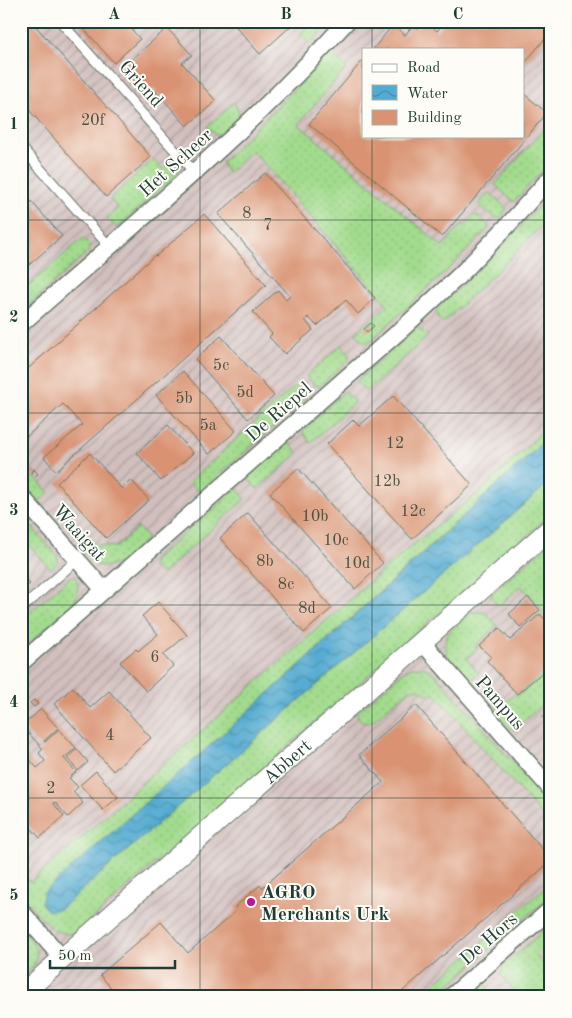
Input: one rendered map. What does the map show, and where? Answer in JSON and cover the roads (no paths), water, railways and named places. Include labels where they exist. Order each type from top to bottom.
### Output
[{"type":"street","name":"Het Scheer","points":[[24,317],[194,172],[274,98],[347,21]]},
{"type":"street","name":"De Riepel","points":[[21,663],[403,328],[469,266],[551,177]]},
{"type":"street","name":"Waaigat","points":[[23,501],[104,590]]},
{"type":"street","name":"Abbert","points":[[21,995],[551,528]]},
{"type":"street","name":"Pampus","points":[[422,642],[551,789]]},
{"type":"street","name":"De Hors","points":[[451,997],[551,909]]},
{"type":"street","points":[[21,911],[62,958]]},
{"type":"lane","name":"Griend","points":[[60,21],[194,172]]},
{"type":"lane","points":[[21,147],[109,246]]},
{"type":"lane","points":[[21,609],[77,560]]},
{"type":"water","points":[[551,435],[551,481],[60,909],[48,911],[41,903],[44,892],[426,551]]},
{"type":"place","name":"AGRO Merchants Urk","points":[[251,902]]}]
